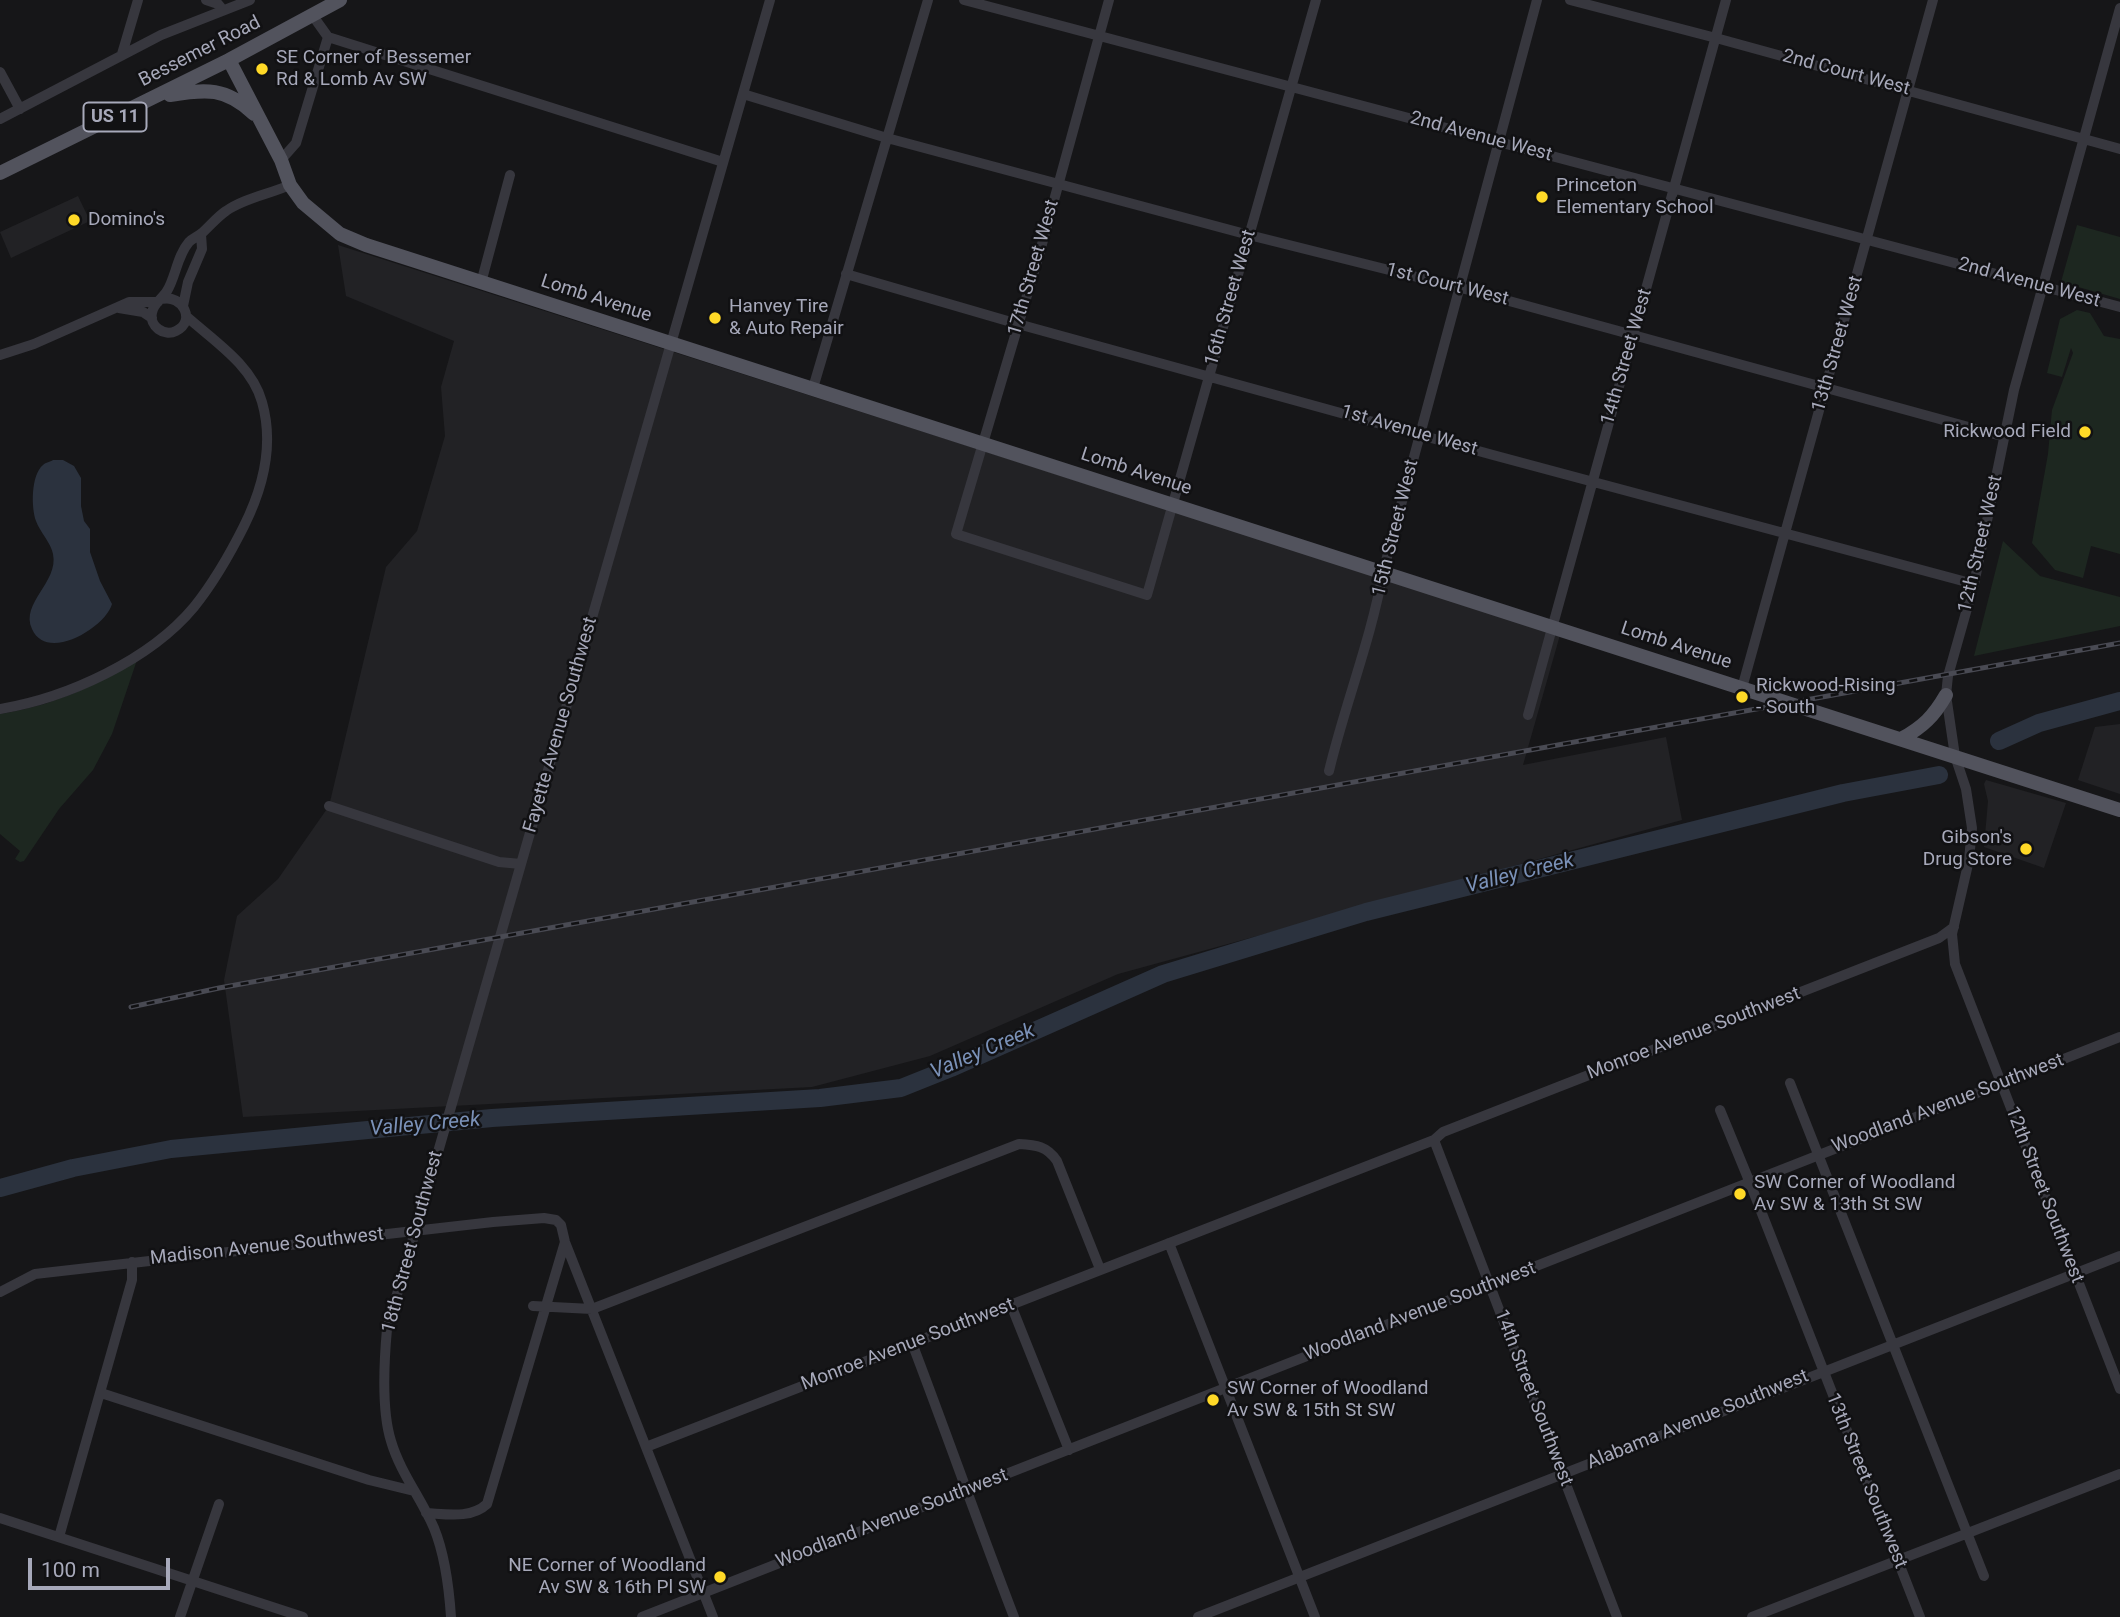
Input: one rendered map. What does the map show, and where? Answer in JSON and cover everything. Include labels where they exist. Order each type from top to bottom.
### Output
[{"type":"main road","name":"Bessemer Road","points":[[0,173],[229,60],[340,0]]},
{"type":"main road","name":"Lomb Avenue","points":[[229,60],[281,160],[290,185],[303,203],[340,234],[366,246],[2120,810]]},
{"type":"main road","points":[[152,99],[198,90],[219,92],[235,99],[261,121]]},
{"type":"main road","points":[[1901,739],[1927,723],[1946,695]]},
{"type":"street","points":[[122,54],[138,0]]},
{"type":"street","points":[[206,0],[218,4],[223,10]]},
{"type":"street","points":[[0,119],[161,35],[250,0]]},
{"type":"street","name":"Fayette Avenue Southwest","points":[[451,1107],[770,0]]},
{"type":"street","points":[[813,388],[928,0]]},
{"type":"street","name":"2nd Avenue West","points":[[964,0],[2120,307]]},
{"type":"street","name":"17th Street West","points":[[1109,0],[956,534],[1146,595]]},
{"type":"street","name":"16th Street West","points":[[1146,595],[1174,505],[1316,0]]},
{"type":"street","name":"15th Street West","points":[[1329,771],[1537,0]]},
{"type":"street","name":"2nd Court West","points":[[1570,0],[2120,149]]},
{"type":"street","name":"14th Street West","points":[[1528,715],[1726,0]]},
{"type":"street","name":"13th Street West","points":[[1742,688],[1933,0]]},
{"type":"street","name":"12th Street West","points":[[1955,756],[1946,695],[1948,676],[1974,584],[2014,390],[2120,8]]},
{"type":"street","points":[[313,16],[328,37],[723,162]]},
{"type":"street","points":[[281,160],[296,143],[328,37]]},
{"type":"street","points":[[0,72],[20,108]]},
{"type":"street","name":"1st Court West","points":[[743,94],[887,138],[1249,235],[1460,288],[2005,437]]},
{"type":"street","points":[[481,282],[510,176]]},
{"type":"street","points":[[218,344],[180,329],[169,333],[161,331],[155,326],[152,312],[170,287],[184,249],[191,239],[201,234],[227,210],[290,185]]},
{"type":"street","points":[[180,329],[188,282],[202,249],[201,234]]},
{"type":"street","name":"1st Avenue West","points":[[846,274],[1783,535],[1974,584]]},
{"type":"street","points":[[0,355],[34,344],[129,302],[174,299],[247,370],[262,401],[267,427],[265,469],[253,507],[229,557],[193,608],[158,639],[120,666],[79,687],[34,702],[0,709]]},
{"type":"street","points":[[116,308],[143,312],[152,318]]},
{"type":"street","name":"12th Street Southwest","points":[[1955,756],[1966,789],[1972,828],[1969,860],[1954,927],[1952,947],[1955,964],[2120,1389]]},
{"type":"street","points":[[329,806],[499,862],[521,864]]},
{"type":"street","name":"Monroe Avenue Southwest","points":[[646,1447],[1434,1140],[1443,1132],[1939,937],[1954,927]]},
{"type":"street","name":"Woodland Avenue Southwest","points":[[642,1617],[2120,1037]]},
{"type":"street","points":[[1790,1083],[1984,1576]]},
{"type":"street","name":"18th Street Southwest","points":[[451,1107],[387,1329],[383,1375],[390,1439],[403,1473],[434,1528],[446,1571],[451,1617]]},
{"type":"street","name":"13th Street Southwest","points":[[1720,1110],[1920,1617]]},
{"type":"street","name":"14th Street Southwest","points":[[1434,1140],[1617,1617]]},
{"type":"street","points":[[533,1306],[592,1309],[1019,1144],[1037,1145],[1052,1153],[1100,1269]]},
{"type":"street","name":"Madison Avenue Southwest","points":[[0,1292],[35,1274],[544,1218],[559,1222],[565,1242]]},
{"type":"street","points":[[565,1242],[713,1617]]},
{"type":"street","points":[[426,1513],[466,1515],[481,1510],[487,1504],[565,1242]]},
{"type":"street","points":[[1169,1243],[1315,1617]]},
{"type":"street","name":"Alabama Avenue Southwest","points":[[1198,1617],[1823,1370],[2120,1256]]},
{"type":"street","points":[[59,1537],[132,1280],[132,1262]]},
{"type":"street","points":[[1011,1305],[1069,1450]]},
{"type":"street","points":[[912,1343],[1014,1617]]},
{"type":"street","points":[[101,1393],[369,1480],[414,1492]]},
{"type":"street","points":[[1752,1617],[2120,1474]]},
{"type":"street","points":[[180,1617],[219,1504]]},
{"type":"street","points":[[0,1518],[303,1617]]},
{"type":"shaded area","points":[[78,196],[90,221],[11,258],[0,232]]},
{"type":"shaded area","points":[[2077,225],[2120,237],[2120,299],[2061,282]]},
{"type":"shaded area","points":[[338,245],[1560,635],[1523,765],[1666,737],[1682,820],[1118,974],[930,1056],[812,1087],[243,1117],[224,980],[237,916],[278,879],[329,806],[386,567],[417,531],[445,436],[441,387],[454,341],[346,296]]},
{"type":"shaded area","name":"Rickwood Field","points":[[2077,310],[2090,313],[2104,336],[2120,339],[2120,554],[2091,546],[2083,578],[2055,570],[2032,543],[2048,454],[2052,410],[2073,353],[2071,348],[2062,377],[2047,373],[2060,319]]},
{"type":"shaded area","points":[[2003,541],[2040,576],[2120,597],[2120,626],[1974,656]]},
{"type":"shaded area","points":[[137,660],[112,734],[93,770],[59,809],[24,861],[20,862],[15,859],[20,851],[0,834],[0,714],[38,706],[72,694]]},
{"type":"shaded area","points":[[2120,724],[2120,794],[2078,780],[2095,727]]},
{"type":"shaded area","points":[[1986,780],[2066,803],[2044,868],[1984,847],[1988,801],[1984,784]]},
{"type":"water","points":[[53,460],[63,460],[74,466],[81,478],[81,506],[84,521],[90,529],[90,552],[112,604],[99,622],[88,631],[75,638],[50,643],[39,639],[32,629],[30,619],[31,610],[51,574],[53,564],[52,550],[36,521],[33,508],[34,483],[39,470]]},
{"type":"waterway","name":"Valley Creek","points":[[1999,741],[2039,723],[2120,701]]},
{"type":"waterway","name":"Valley Creek","points":[[0,1188],[73,1168],[171,1149],[492,1118],[820,1098],[901,1088],[1163,974],[1366,912],[1843,793],[1939,775]]},
{"type":"railway","points":[[131,1007],[219,988],[2120,643]]},
{"type":"place","name":"SE Corner of Bessemer Rd & Lomb Av SW","points":[[262,69]]},
{"type":"place","name":"Princeton Elementary School","points":[[1542,197]]},
{"type":"place","name":"Domino's","points":[[74,220]]},
{"type":"place","name":"Hanvey Tire & Auto Repair","points":[[715,318]]},
{"type":"place","name":"Rickwood Field","points":[[2085,432]]},
{"type":"place","name":"Rickwood-Rising - South","points":[[1742,697]]},
{"type":"place","name":"Gibson's Drug Store","points":[[2026,849]]},
{"type":"place","name":"SW Corner of Woodland Av SW & 13th St SW","points":[[1740,1194]]},
{"type":"place","name":"SW Corner of Woodland Av SW & 15th St SW","points":[[1213,1400]]},
{"type":"place","name":"NE Corner of Woodland Av SW & 16th Pl SW","points":[[720,1577]]}]
